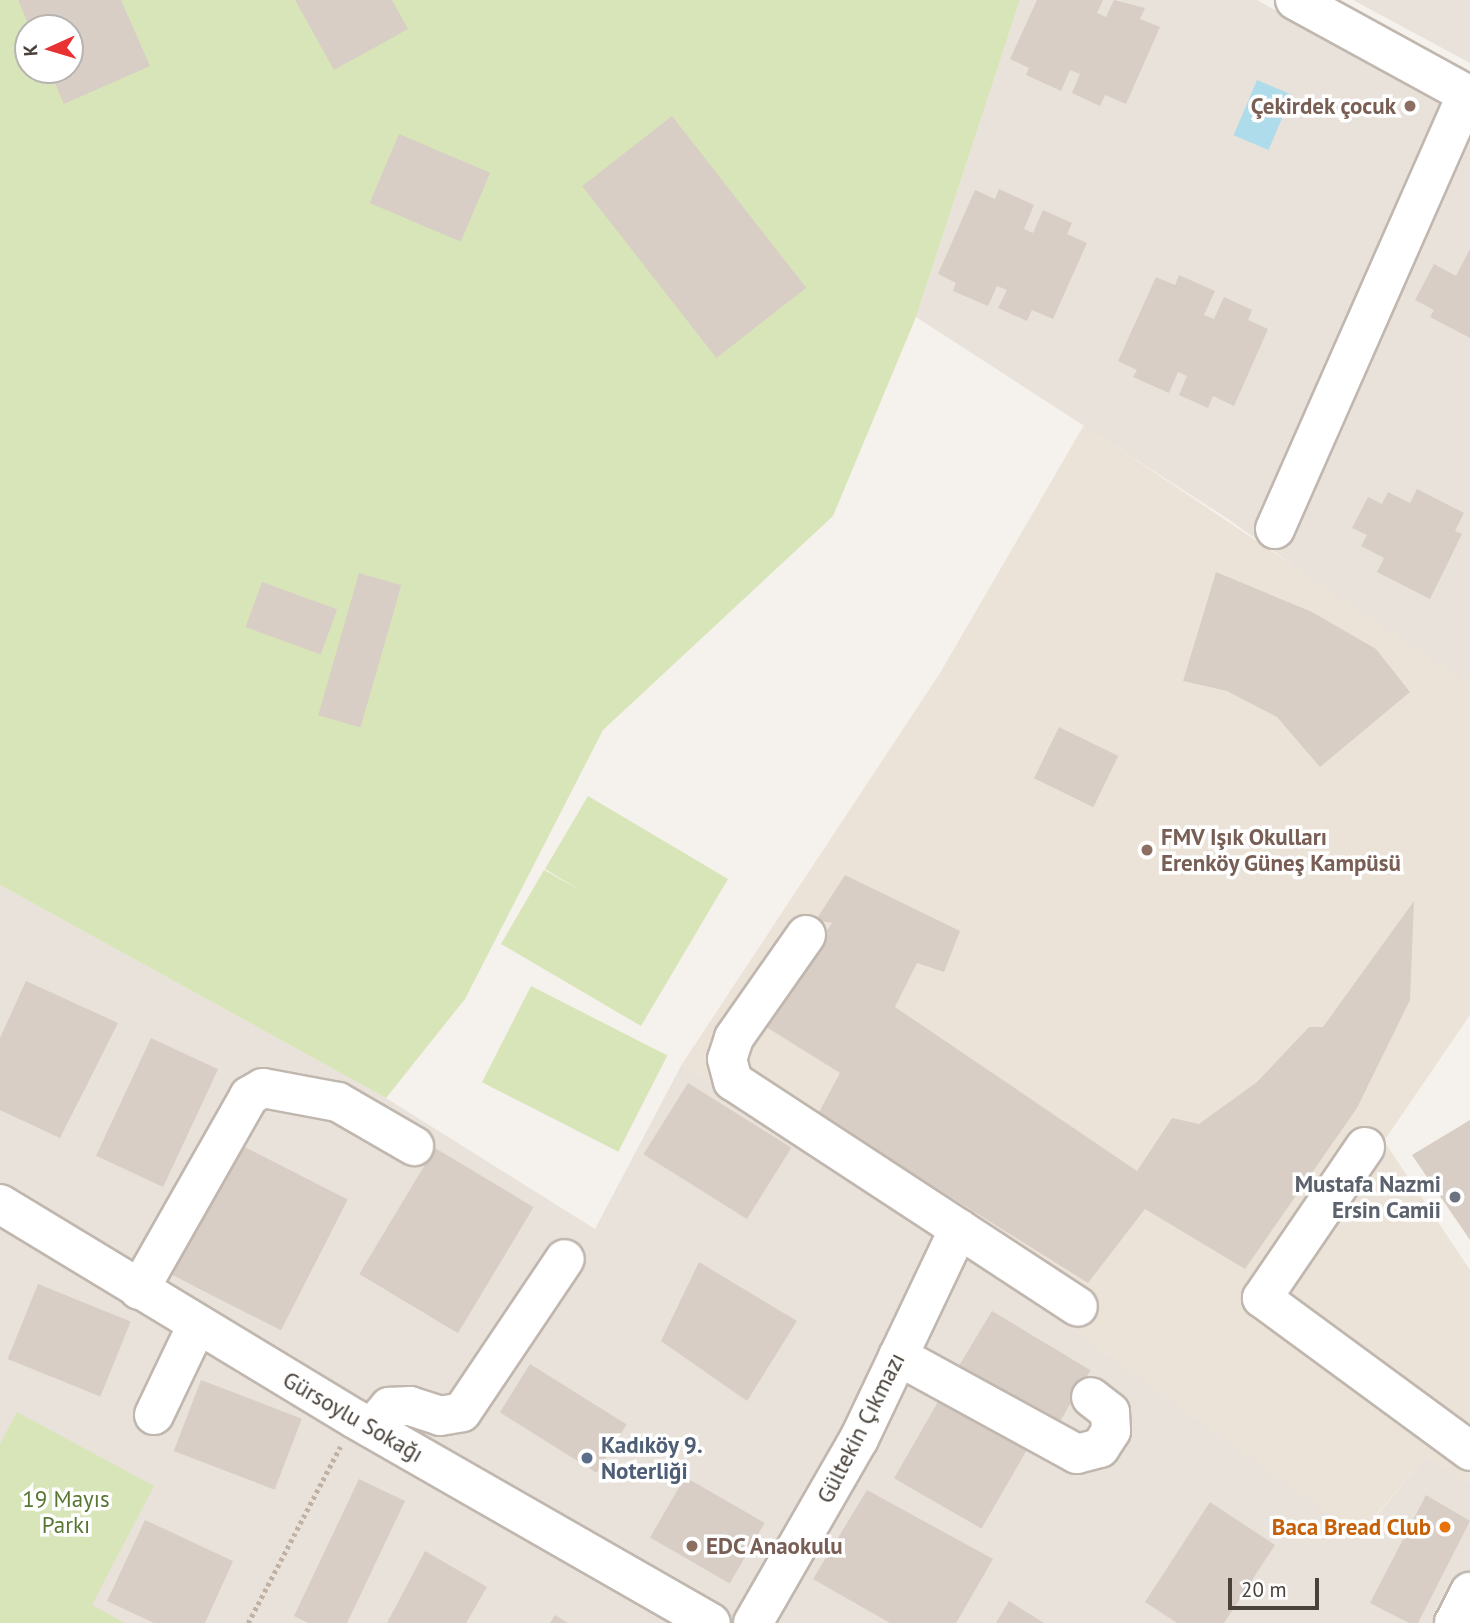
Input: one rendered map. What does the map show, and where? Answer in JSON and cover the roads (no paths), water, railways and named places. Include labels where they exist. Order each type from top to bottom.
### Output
[{"type":"street","points":[[1275,529],[1468,95],[1294,0]]},
{"type":"street","points":[[806,935],[734,1038],[727,1059],[733,1081],[1078,1307]]},
{"type":"street","points":[[139,1290],[249,1096],[263,1088],[338,1102],[414,1146]]},
{"type":"street","points":[[1365,1147],[1262,1298],[1470,1451]]},
{"type":"street","name":"Gürsoylu Sokağı","points":[[0,1203],[197,1325],[711,1623]]},
{"type":"street","name":"Gültekin Çıkmazı","points":[[753,1623],[836,1480],[959,1228]]},
{"type":"street","points":[[363,1423],[389,1407],[410,1406],[440,1416],[462,1412],[565,1259]]},
{"type":"street","points":[[154,1415],[197,1325]]},
{"type":"street","points":[[898,1356],[1077,1454],[1100,1448],[1111,1431],[1110,1412],[1091,1397]]},
{"type":"street","points":[[1454,1623],[1470,1592]]},
{"type":"water","points":[[1257,80],[1292,95],[1269,150],[1234,135]]},
{"type":"place","name":"Çekirdek çocuk","points":[[1410,106]]},
{"type":"place","name":"FMV Işık Okulları Erenköy Güneş Kampüsü","points":[[1147,850]]},
{"type":"place","name":"Mustafa Nazmi Ersin Camii","points":[[1455,1197]]},
{"type":"place","name":"Kadıköy 9. Noterliği","points":[[587,1458]]},
{"type":"place","name":"Baca Bread Club","points":[[1445,1527]]},
{"type":"place","name":"EDC Anaokulu","points":[[692,1546]]},
{"type":"park label","name":"19 Mayıs Parkı","points":[[66,1512]]}]
